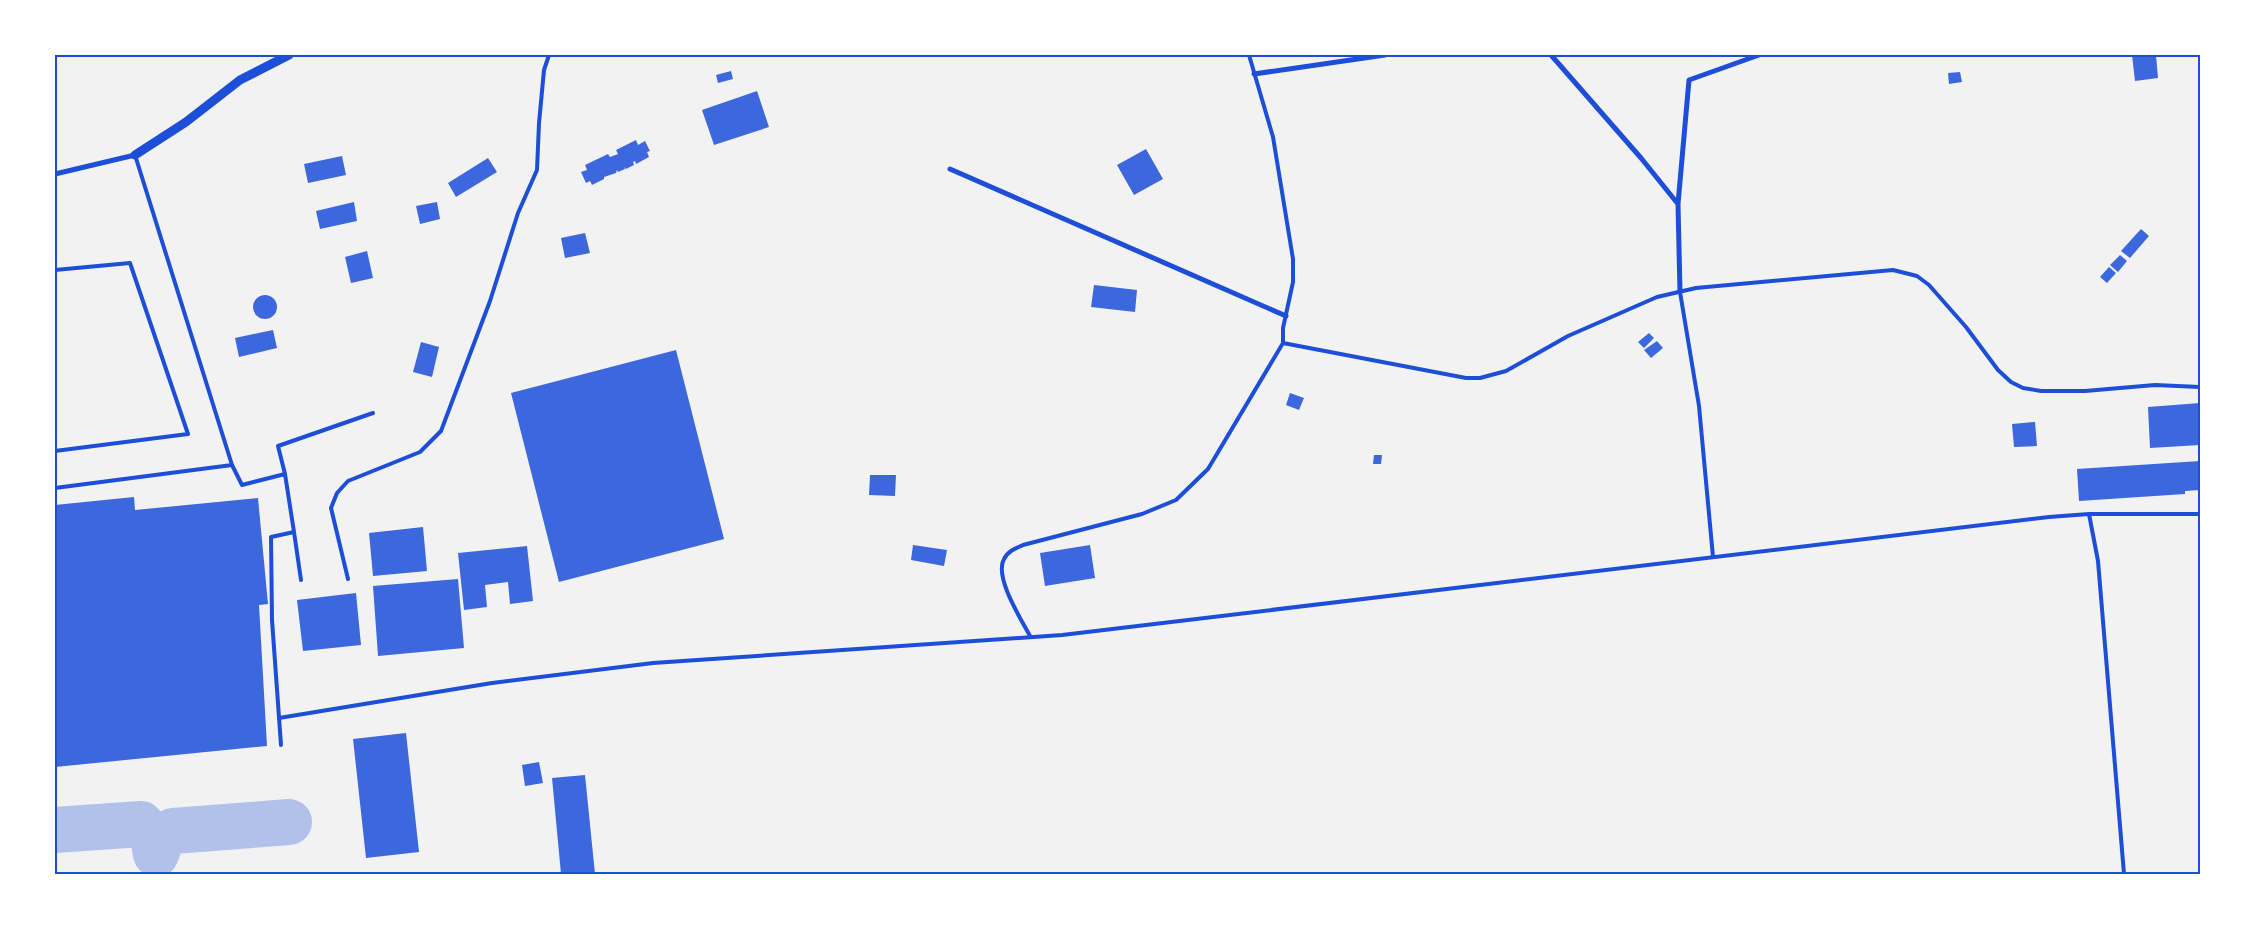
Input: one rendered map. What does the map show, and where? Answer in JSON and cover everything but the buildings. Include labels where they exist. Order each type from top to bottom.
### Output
[{"type":"street","points":[[55,174],[136,155],[186,122],[240,80],[289,55]]},
{"type":"street","points":[[1254,74],[1385,55]]},
{"type":"street","points":[[1551,55],[1678,204]]},
{"type":"street","points":[[1680,292],[1678,204],[1689,80],[1759,55]]},
{"type":"street","points":[[950,169],[1286,316]]},
{"type":"lane","points":[[348,579],[331,508],[337,493],[348,481],[420,452],[441,431],[490,301],[518,213],[537,170],[544,70],[549,55]]},
{"type":"lane","points":[[1030,636],[1004,582],[1002,565],[1004,558],[1011,550],[1023,545],[1142,514],[1176,500],[1208,469],[1283,343],[1283,328],[1293,282],[1293,259],[1273,137],[1248,55]]},
{"type":"lane","points":[[136,155],[232,465],[242,485],[285,474]]},
{"type":"lane","points":[[55,270],[130,263],[188,434],[55,451]]},
{"type":"lane","points":[[1283,343],[1466,378],[1480,378],[1506,371],[1568,336],[1635,305],[1657,297],[1696,288],[1893,270],[1917,276],[1929,285],[1966,327],[1998,370],[2011,382],[2023,388],[2085,391],[2155,385],[2200,387]]},
{"type":"lane","points":[[1680,292],[1699,406],[1713,557]]},
{"type":"lane","points":[[301,580],[285,474],[278,446],[373,413]]},
{"type":"lane","points":[[55,488],[232,465]]},
{"type":"lane","points":[[2088,514],[2098,561],[2124,874]]},
{"type":"lane","points":[[279,718],[492,683],[654,663],[1062,635],[2088,514],[2200,514]]},
{"type":"lane","points":[[281,745],[272,620],[270,537],[294,532]]},
{"type":"taxiway","points":[[55,830],[141,824],[153,837],[156,854],[162,838],[173,831],[289,822]]}]
